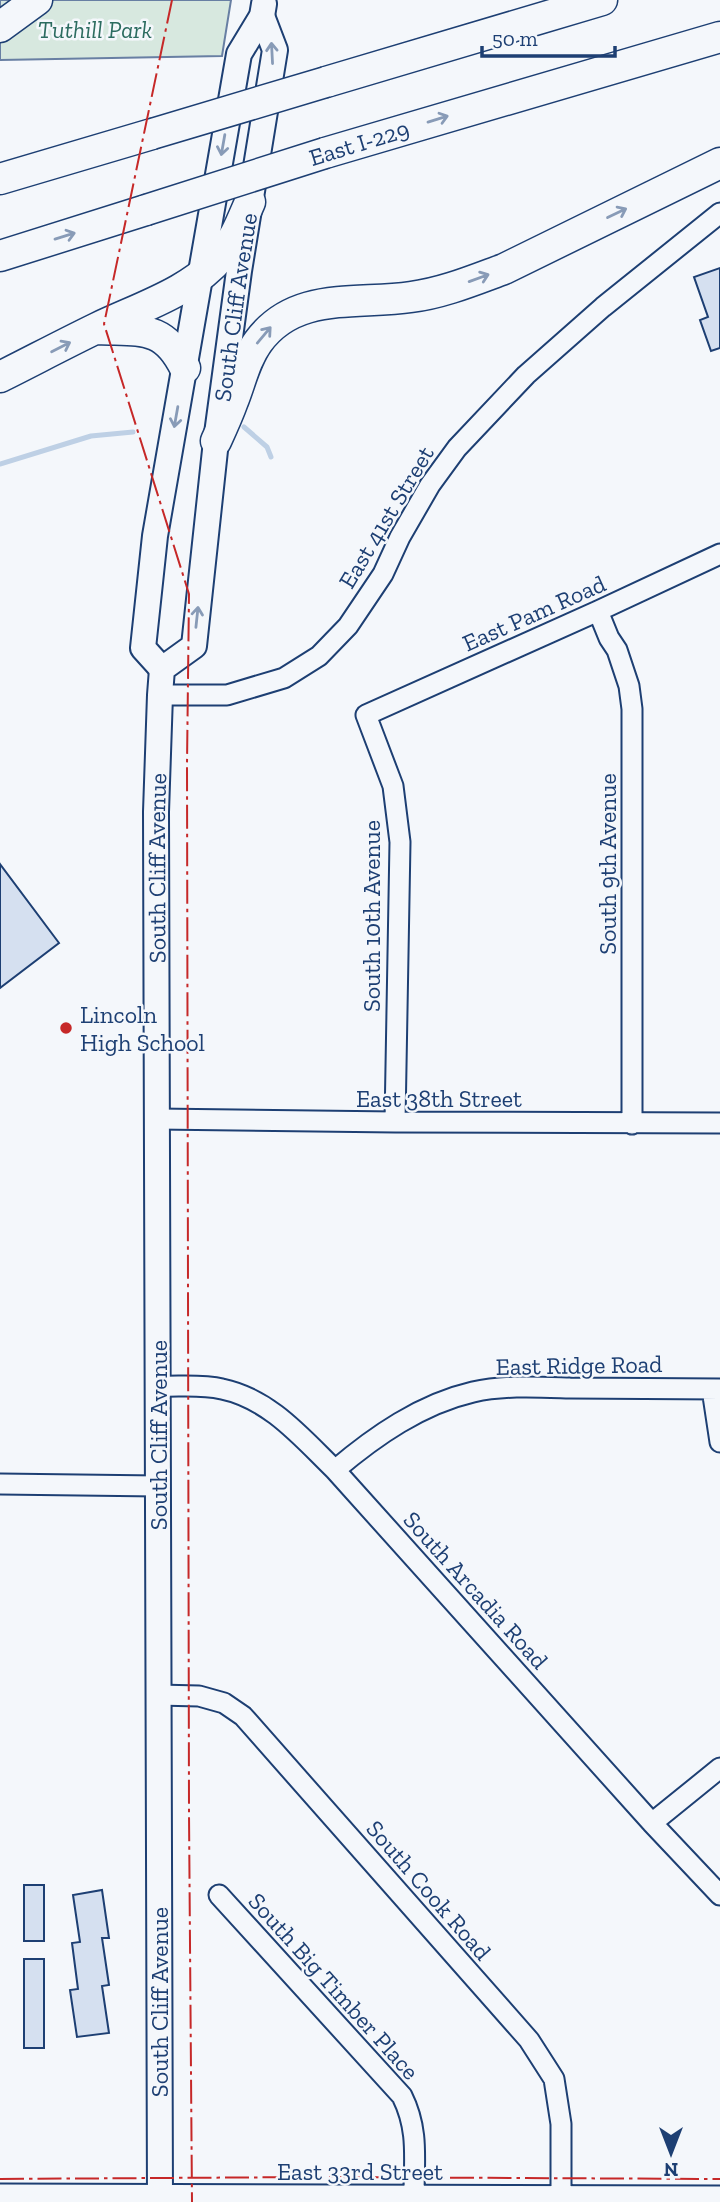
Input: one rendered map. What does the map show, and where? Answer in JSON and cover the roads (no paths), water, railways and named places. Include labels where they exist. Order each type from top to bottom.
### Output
[{"type":"highway","points":[[0,27],[37,0]]},
{"type":"highway","points":[[0,179],[602,0]]},
{"type":"highway","name":"East I-229","points":[[0,256],[326,153],[720,37]]},
{"type":"highway","points":[[216,441],[250,354],[270,328],[287,314],[318,305],[413,297],[469,282],[504,269],[720,163]]},
{"type":"highway","points":[[0,377],[174,292],[201,275],[221,257],[230,244],[250,202]]},
{"type":"highway","points":[[95,329],[138,330],[155,334],[170,344],[185,368]]},
{"type":"main road","name":"South Cliff Avenue","points":[[162,669],[194,646],[216,441],[275,50],[263,8]]},
{"type":"main road","name":"South Cliff Avenue","points":[[160,2198],[156,812],[162,669],[143,649],[155,536],[239,54],[263,8]]},
{"type":"street","name":"East 41st Street","points":[[160,695],[228,695],[284,678],[319,656],[348,626],[383,574],[400,537],[430,485],[457,448],[526,375],[603,307],[720,213]]},
{"type":"street","name":"East Pam Road","points":[[366,715],[720,554]]},
{"type":"street","name":"South 9th Avenue","points":[[598,611],[617,650],[629,686],[632,709],[632,1124]]},
{"type":"street","name":"South 10th Avenue","points":[[366,715],[393,786],[400,842],[395,1122]]},
{"type":"street","name":"East 38th Street","points":[[157,1119],[720,1123]]},
{"type":"street","name":"South Arcadia Road","points":[[157,1386],[221,1389],[258,1403],[282,1419],[335,1471],[720,1895]]},
{"type":"street","name":"East Ridge Road","points":[[335,1471],[366,1443],[401,1422],[432,1406],[474,1392],[516,1387],[716,1389]]},
{"type":"street","points":[[716,1389],[720,1441]]},
{"type":"street","points":[[0,1484],[158,1486]]},
{"type":"street","name":"South Cook Road","points":[[159,1695],[199,1696],[224,1703],[243,1716],[529,2040],[554,2079],[561,2124],[561,2196]]},
{"type":"street","points":[[652,1823],[720,1768]]},
{"type":"street","name":"South Big Timber Place","points":[[219,1895],[402,2096],[411,2114],[414,2137],[414,2196]]},
{"type":"street","name":"East 33rd Street","points":[[0,2194],[160,2198],[720,2196]]},
{"type":"waterway","points":[[244,427],[267,447],[271,457]]},
{"type":"waterway","points":[[0,464],[91,436],[133,432]]},
{"type":"place","name":"Lincoln High School","points":[[66,1028]]},
{"type":"park label","name":"Tuthill Park","points":[[95,29]]}]
